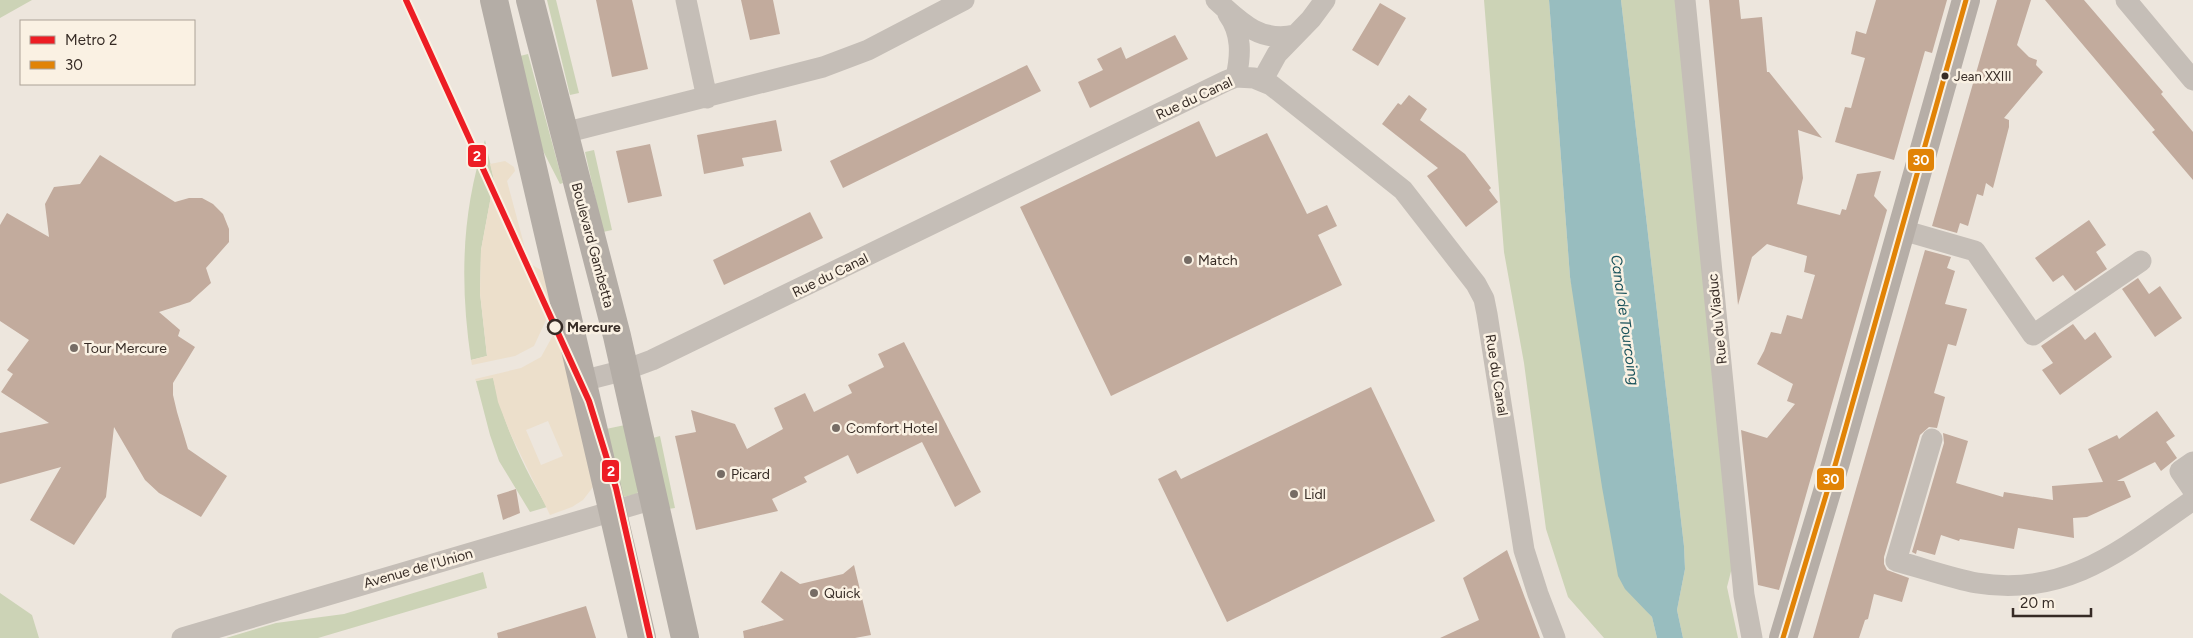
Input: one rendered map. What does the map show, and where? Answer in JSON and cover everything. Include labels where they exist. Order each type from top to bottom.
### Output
[{"type":"main road","points":[[494,0],[642,638]]},
{"type":"main road","name":"Boulevard Gambetta","points":[[530,0],[625,370],[685,638]]},
{"type":"street","points":[[686,0],[707,98]]},
{"type":"street","points":[[564,133],[798,75],[845,59],[964,0]]},
{"type":"street","points":[[1262,81],[1277,54],[1311,19],[1325,0]]},
{"type":"street","name":"Rue du Viaduc","points":[[1685,0],[1744,595],[1752,638]]},
{"type":"street","points":[[1783,638],[1836,462],[1966,0]]},
{"type":"street","points":[[2126,0],[2193,80]]},
{"type":"street","points":[[1219,3],[1241,23],[1269,37],[1281,38],[1295,35]]},
{"type":"street","points":[[1219,3],[1230,18],[1238,35],[1240,53],[1236,78]]},
{"type":"street","name":"Rue du Canal","points":[[582,381],[625,370],[689,343],[1236,78],[1254,78],[1280,92],[1403,190],[1481,292],[1487,314],[1524,550],[1555,638]]},
{"type":"street","points":[[1902,230],[1975,251],[2033,335],[2141,261]]},
{"type":"street","points":[[1932,439],[1896,561],[1976,582],[2020,585],[2050,581],[2078,573],[2118,552],[2193,500]]},
{"type":"street","points":[[2193,462],[2180,471],[2193,490]]},
{"type":"street","name":"Avenue de l'Union","points":[[182,638],[654,499]]},
{"type":"green space","points":[[0,0],[32,0],[0,18]]},
{"type":"green space","points":[[547,0],[556,0],[579,93],[570,95]]},
{"type":"green space","points":[[1484,0],[1549,0],[1570,277],[1640,603],[1652,617],[1657,638],[1604,638],[1568,597],[1546,529],[1524,363],[1504,252]]},
{"type":"green space","points":[[1621,0],[1680,0],[1735,556],[1727,587],[1738,638],[1683,638],[1677,610],[1685,569],[1684,546]]},
{"type":"green space","points":[[528,54],[563,183],[560,184],[540,145],[520,56]]},
{"type":"green space","points":[[485,140],[494,180],[481,250],[480,293],[487,356],[471,360],[465,304],[465,249],[471,195]]},
{"type":"green space","points":[[594,150],[612,230],[603,232],[585,152]]},
{"type":"green space","points":[[493,377],[508,428],[530,476],[547,507],[530,512],[499,461],[476,381]]},
{"type":"green space","points":[[625,425],[639,490],[637,494],[623,497],[606,429]]},
{"type":"green space","points":[[660,436],[675,508],[668,509],[653,438]]},
{"type":"green space","points":[[483,572],[487,588],[318,638],[226,638],[276,623],[344,614]]},
{"type":"green space","points":[[0,593],[32,615],[39,638],[0,638]]},
{"type":"shaded area","points":[[505,161],[514,167],[515,171],[507,181],[529,263],[546,273],[553,305],[534,346],[515,356],[472,365],[471,360],[487,356],[480,293],[481,250],[494,180],[490,164]]},
{"type":"shaded area","points":[[557,328],[593,487],[583,500],[572,507],[550,515],[510,433],[498,402],[493,378],[476,381],[475,379],[521,368],[541,357]],"holes":[[[548,421],[563,456],[541,465],[526,430]]]},
{"type":"water","name":"Canal de Tourcoing","points":[[1549,0],[1621,0],[1684,546],[1685,569],[1677,610],[1683,638],[1657,638],[1652,617],[1625,589],[1618,576],[1602,487],[1570,277]]},
{"type":"building","points":[[596,0],[632,0],[648,69],[612,77]]},
{"type":"building","points":[[741,0],[773,0],[780,34],[750,40]]},
{"type":"building","points":[[1709,0],[1739,0],[1741,19],[1762,17],[1767,72],[1769,72],[1822,138],[1798,130],[1803,178],[1797,204],[1840,215],[1842,209],[1846,210],[1857,174],[1881,171],[1874,196],[1887,210],[1779,590],[1758,585],[1741,430],[1767,438],[1795,404],[1787,401],[1793,384],[1757,364],[1771,332],[1781,334],[1787,315],[1802,319],[1815,275],[1804,272],[1807,256],[1767,244],[1752,257],[1738,305]]},
{"type":"building","points":[[1876,0],[1947,0],[1932,53],[1925,51],[1894,160],[1835,142],[1845,107],[1851,108],[1865,58],[1851,54],[1856,31],[1866,34]]},
{"type":"building","points":[[1997,0],[2031,0],[2017,45],[2029,57],[2037,60],[2036,65],[2043,72],[2004,118],[2009,120],[2009,127],[1993,188],[1986,183],[1983,196],[1977,194],[1968,226],[1960,223],[1957,233],[1932,226]]},
{"type":"building","points":[[2045,0],[2084,0],[2163,92],[2161,94],[2193,132],[2193,180],[2152,132],[2155,130]]},
{"type":"building","points":[[1380,3],[1406,18],[1378,66],[1352,50]]},
{"type":"building","points":[[1175,35],[1188,59],[1090,108],[1078,82],[1103,70],[1097,59],[1121,47],[1126,59]]},
{"type":"building","points":[[1027,65],[1041,91],[843,188],[830,161]]},
{"type":"building","points":[[1409,95],[1427,109],[1420,120],[1465,154],[1491,188],[1489,190],[1498,202],[1466,227],[1427,176],[1438,168],[1382,124],[1398,103],[1401,105]]},
{"type":"building","points":[[776,120],[782,151],[742,158],[744,166],[704,174],[697,135]]},
{"type":"building","name":"Match","points":[[1199,121],[1216,157],[1267,133],[1307,214],[1327,205],[1337,226],[1318,235],[1342,285],[1111,396],[1020,207]]},
{"type":"building","points":[[650,144],[662,196],[628,203],[616,151]]},
{"type":"building","name":"Tour Mercure","points":[[100,155],[175,202],[189,198],[202,198],[213,204],[223,214],[229,229],[229,242],[206,268],[211,283],[190,302],[159,312],[180,330],[178,336],[195,347],[173,383],[173,395],[188,449],[227,476],[201,517],[159,493],[145,480],[114,427],[106,497],[74,545],[30,520],[61,467],[0,484],[0,433],[49,423],[1,392],[13,374],[7,370],[29,340],[0,321],[0,225],[7,213],[49,237],[45,204],[54,187],[80,184]]},
{"type":"building","points":[[810,212],[823,238],[724,285],[713,260]]},
{"type":"building","points":[[2089,220],[2106,245],[2096,252],[2107,269],[2075,291],[2063,275],[2053,282],[2035,258]]},
{"type":"building","points":[[1925,250],[1951,257],[1947,268],[1955,271],[1945,304],[1967,309],[1956,346],[1948,344],[1934,393],[1945,397],[1937,428],[1929,427],[1920,435],[1884,557],[1884,564],[1887,570],[1909,578],[1902,602],[1874,594],[1868,619],[1865,620],[1859,638],[1813,638]]},
{"type":"building","points":[[2138,278],[2149,294],[2160,286],[2182,318],[2155,337],[2122,289]]},
{"type":"building","points":[[2073,324],[2085,340],[2095,332],[2112,357],[2060,395],[2042,370],[2053,363],[2041,346]]},
{"type":"building","points":[[904,342],[981,492],[955,507],[922,442],[857,474],[848,455],[804,477],[807,482],[772,499],[778,511],[696,530],[675,436],[696,432],[691,410],[735,424],[747,449],[783,429],[774,408],[805,393],[814,412],[852,393],[848,385],[884,367],[878,354]]},
{"type":"building","name":"Lidl","points":[[1371,387],[1435,521],[1227,622],[1158,479],[1176,470],[1181,479]]},
{"type":"building","points":[[2157,411],[2175,436],[2166,442],[2177,458],[2161,471],[2155,462],[2117,481],[2124,481],[2131,497],[2087,517],[2073,518],[2074,538],[2018,528],[2014,549],[1960,539],[1959,541],[1941,535],[1935,555],[1917,550],[1916,554],[1912,552],[1944,443],[1943,433],[1968,441],[1956,483],[2003,497],[2004,492],[2053,500],[2052,486],[2103,482],[2088,449],[2117,435],[2119,439]]},
{"type":"building","points":[[516,489],[520,513],[503,520],[497,495]]},
{"type":"building","points":[[1507,550],[1540,638],[1440,638],[1479,620],[1463,578]]},
{"type":"building","name":"Quick","points":[[854,565],[871,635],[855,638],[744,638],[743,631],[784,620],[761,602],[781,571],[800,584],[843,574]]},
{"type":"building","points":[[586,606],[596,638],[498,638],[497,633]]},
{"type":"metro line","name":"2","points":[[406,0],[589,401],[616,488],[650,638]]},
{"type":"transit line","name":"30","points":[[1783,638],[1836,462],[1966,0]]},
{"type":"place","name":"Jean XXIII","points":[[1945,76]]},
{"type":"place","name":"Match","points":[[1188,260]]},
{"type":"place","name":"Mercure","points":[[555,327]]},
{"type":"place","name":"Tour Mercure","points":[[74,348]]},
{"type":"place","name":"Comfort Hotel","points":[[836,428]]},
{"type":"place","name":"Picard","points":[[721,474]]},
{"type":"place","name":"Lidl","points":[[1294,494]]},
{"type":"place","name":"Quick","points":[[814,593]]}]
